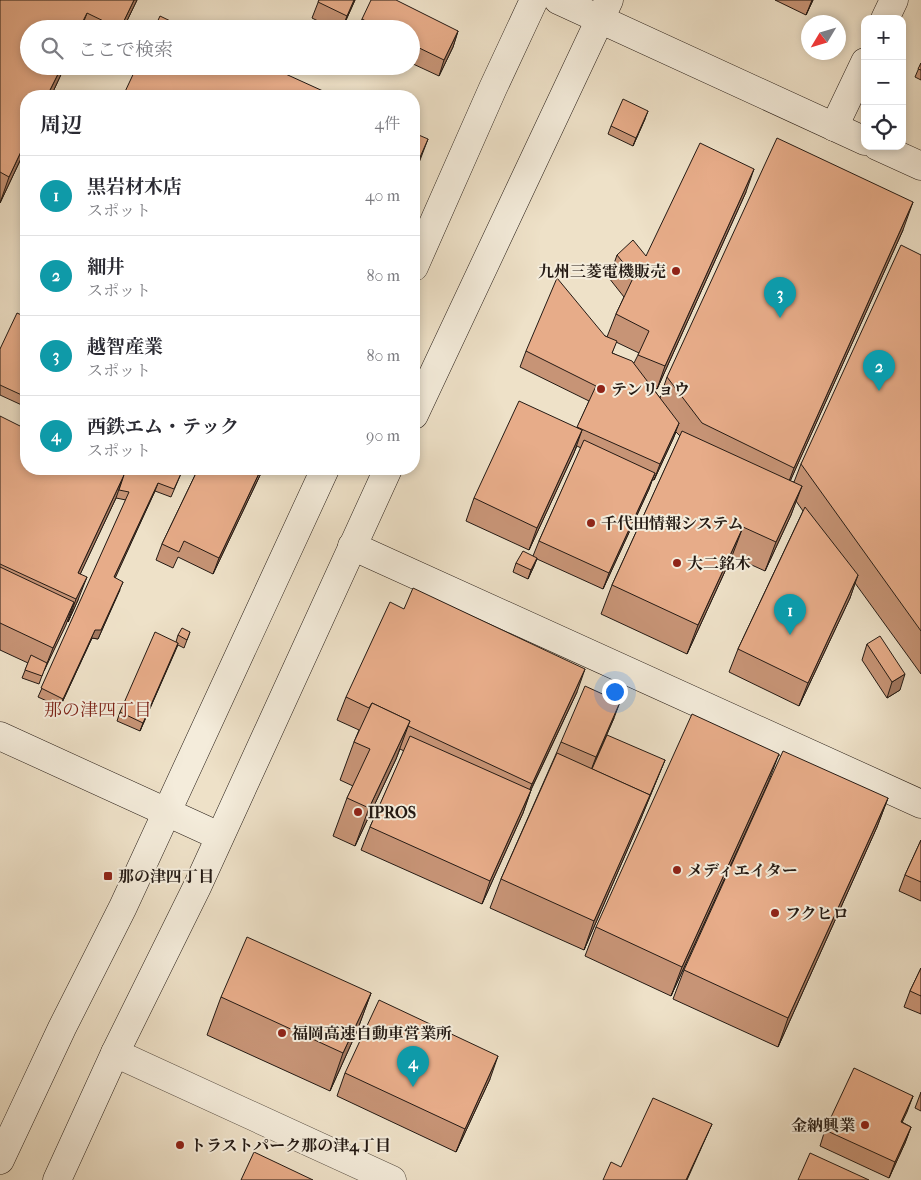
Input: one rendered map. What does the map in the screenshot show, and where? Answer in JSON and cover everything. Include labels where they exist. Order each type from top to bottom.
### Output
[{"type":"street","points":[[420,253],[534,0]]},
{"type":"street","points":[[558,0],[604,10],[861,139]]},
{"type":"street","points":[[887,15],[894,0]]},
{"type":"street","points":[[420,402],[604,10]]},
{"type":"street","points":[[834,127],[861,70]]},
{"type":"street","points":[[886,150],[921,166]]},
{"type":"street","points":[[0,1160],[62,1028],[123,907],[322,475]]},
{"type":"street","points":[[58,1180],[115,1053],[198,885],[385,475]]},
{"type":"street","points":[[352,546],[921,804]]},
{"type":"street","points":[[0,736],[219,836]]},
{"type":"street","points":[[115,1053],[392,1180]]},
{"type":"building","points":[[0,0],[134,0],[124,20],[101,20],[87,13],[84,20],[20,20],[20,75],[58,75],[50,90],[20,90],[20,154],[9,177],[0,172]]},
{"type":"building","points":[[319,0],[354,0],[347,16],[318,2]]},
{"type":"building","points":[[371,0],[396,0],[458,31],[444,60],[420,48],[420,20],[362,19]]},
{"type":"building","points":[[160,16],[168,20],[158,20]]},
{"type":"building","points":[[133,75],[288,75],[321,90],[126,90]]},
{"type":"building","points":[[623,99],[648,111],[636,138],[611,126]]},
{"type":"building","points":[[420,136],[428,139],[420,157]]},
{"type":"building","points":[[777,138],[913,202],[794,468],[702,423],[667,377]]},
{"type":"building","name":"九州三菱電機販売","points":[[700,143],[754,169],[665,366],[638,355],[649,331],[616,314],[634,276],[617,255],[633,240],[646,256]]},
{"type":"building","points":[[901,245],[921,255],[921,631],[801,464]]},
{"type":"building","name":"テンリョウ","points":[[557,278],[605,336],[617,341],[612,353],[632,361],[679,423],[660,464],[577,427],[596,386],[526,351]]},
{"type":"building","points":[[17,313],[20,314],[20,394],[0,385],[0,349]]},
{"type":"building","points":[[519,401],[582,430],[537,528],[474,498]]},
{"type":"building","points":[[0,416],[20,426],[20,475],[124,475],[78,573],[87,577],[76,599],[0,564]]},
{"type":"building","name":"大二銘木","points":[[682,431],[802,486],[776,542],[743,527],[698,625],[612,585]]},
{"type":"building","name":"千代田情報システム","points":[[584,440],[655,473],[609,573],[539,541]]},
{"type":"building","points":[[124,475],[180,475],[174,489],[158,483],[114,577],[123,582],[101,630],[95,630],[63,699],[41,688],[129,492],[119,490]]},
{"type":"building","points":[[195,475],[258,475],[219,558],[184,541],[179,552],[162,544]]},
{"type":"building","points":[[805,507],[858,575],[808,683],[738,649]]},
{"type":"building","points":[[523,551],[537,558],[531,570],[516,563]]},
{"type":"building","points":[[0,567],[74,602],[53,648],[0,623]]},
{"type":"building","points":[[413,588],[585,669],[532,784],[408,726],[410,721],[372,703],[369,708],[346,697],[390,602],[404,609]]},
{"type":"building","points":[[182,628],[190,632],[187,640],[178,635]]},
{"type":"building","points":[[155,632],[178,643],[143,723],[120,712]]},
{"type":"building","points":[[880,636],[905,674],[892,682],[867,644]]},
{"type":"building","points":[[31,655],[47,663],[42,676],[25,670]]},
{"type":"building","points":[[585,686],[620,702],[596,757],[561,742]]},
{"type":"building","points":[[372,703],[410,721],[369,808],[347,798],[370,749],[354,742]]},
{"type":"building","name":"メディエイター","points":[[692,714],[779,754],[682,967],[596,927]]},
{"type":"building","points":[[607,735],[665,760],[650,795],[592,769]]},
{"type":"building","points":[[410,736],[531,790],[490,881],[370,827]]},
{"type":"building","name":"フクヒロ","points":[[783,751],[888,798],[788,1018],[684,970]]},
{"type":"building","points":[[557,753],[650,795],[594,921],[501,879]]},
{"type":"building","points":[[921,840],[921,882],[905,875]]},
{"type":"building","points":[[247,937],[371,993],[343,1053],[221,997]]},
{"type":"building","points":[[921,968],[921,996],[910,991]]},
{"type":"building","points":[[379,1000],[498,1056],[465,1129],[345,1073]]},
{"type":"building","name":"金納興業","points":[[854,1068],[913,1096],[901,1122],[911,1127],[895,1162],[825,1130]]},
{"type":"building","points":[[653,1098],[712,1124],[686,1180],[603,1180],[611,1162],[621,1167]]},
{"type":"building","points":[[254,1152],[313,1180],[241,1180]]},
{"type":"building","points":[[810,1153],[869,1180],[798,1180]]},
{"type":"place","name":"九州三菱電機販売","points":[[676,271]]},
{"type":"place","name":"越智産業","points":[[780,318]]},
{"type":"place","name":"テンリョウ","points":[[601,389]]},
{"type":"place","name":"細井","points":[[879,391]]},
{"type":"place","name":"千代田情報システム","points":[[591,523]]},
{"type":"place","name":"大二銘木","points":[[677,563]]},
{"type":"place","name":"黒岩材木店","points":[[790,635]]},
{"type":"place","name":"IPROS","points":[[358,812]]},
{"type":"place","name":"メディエイター","points":[[677,870]]},
{"type":"place","name":"那の津四丁目","points":[[108,876]]},
{"type":"place","name":"フクヒロ","points":[[775,913]]},
{"type":"place","name":"福岡高速自動車営業所","points":[[282,1033]]},
{"type":"place","name":"西鉄エム・テック","points":[[413,1087]]},
{"type":"place","name":"金納興業","points":[[865,1125]]},
{"type":"place","name":"トラストパーク那の津4丁目","points":[[180,1145]]},
{"type":"district","name":"那の津四丁目","points":[[98,710]]}]
